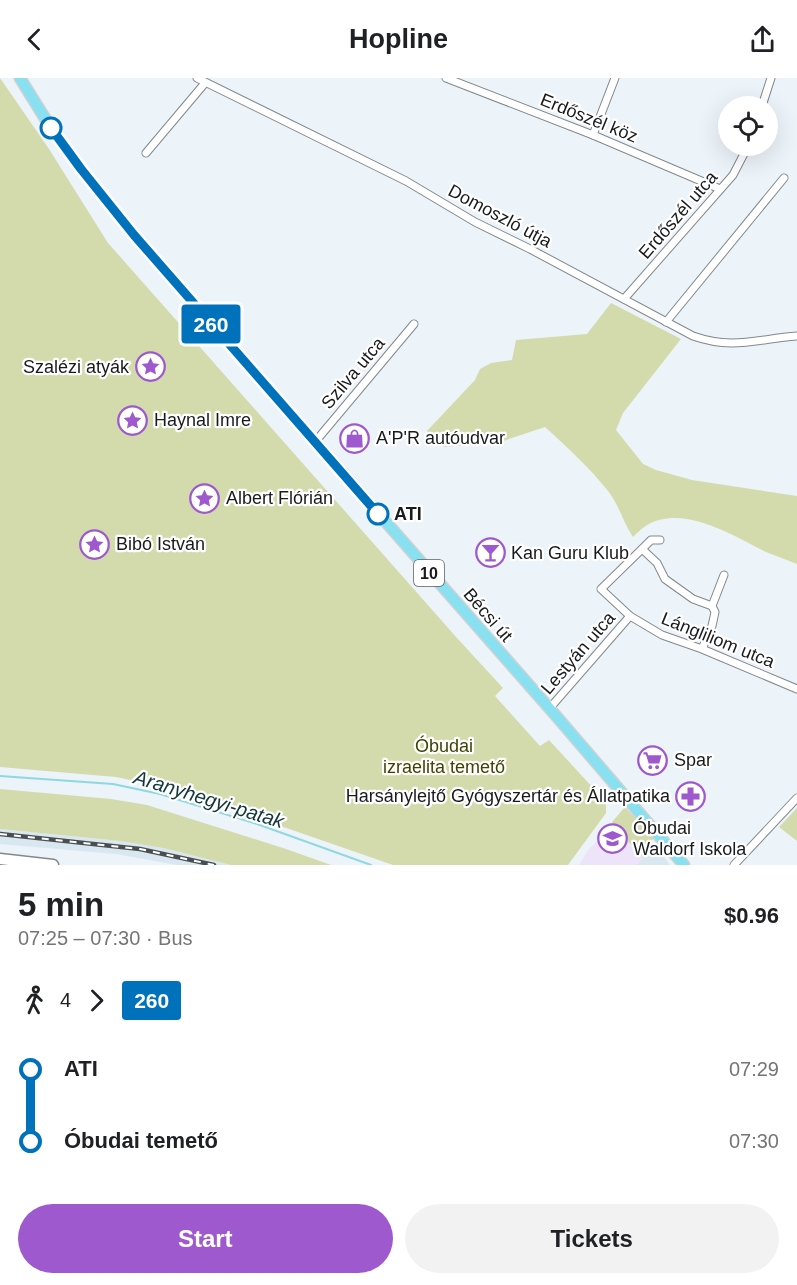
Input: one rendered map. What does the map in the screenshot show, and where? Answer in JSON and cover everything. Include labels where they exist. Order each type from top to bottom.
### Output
[{"type":"main road","name":"Bécsi út","points":[[20,78],[51,128],[134,235],[684,865]]},
{"type":"street","name":"Domoszló útja","points":[[197,78],[406,181],[475,222],[693,336],[721,343],[743,343],[797,336]]},
{"type":"street","name":"Erdőszél köz","points":[[446,78],[593,135],[720,189]]},
{"type":"street","points":[[593,135],[615,78]]},
{"type":"street","points":[[765,96],[771,78]]},
{"type":"street","points":[[146,153],[206,83]]},
{"type":"street","name":"Erdőszél utca","points":[[624,299],[733,175],[743,156]]},
{"type":"street","points":[[666,322],[784,178]]},
{"type":"street","name":"Szilva utca","points":[[315,442],[414,324]]},
{"type":"street","points":[[660,540],[651,540],[642,549],[657,563],[665,579],[693,600],[712,606],[715,612],[712,626],[702,649]]},
{"type":"street","name":"Lángliliom utca","points":[[642,549],[601,589],[630,616],[662,636],[702,649],[797,689]]},
{"type":"street","points":[[712,606],[724,575]]},
{"type":"street","name":"Lestyán utca","points":[[549,709],[630,616]]},
{"type":"street","points":[[734,865],[797,798]]},
{"type":"street","points":[[0,859],[53,865]]},
{"type":"shaded area","name":"Óbudai Waldorf Iskola","points":[[613,826],[643,858],[636,865],[579,865],[588,850]]},
{"type":"shaded area","points":[[0,829],[120,841],[163,848],[231,865],[177,865],[116,854],[0,844]]},
{"type":"shaded area","points":[[656,846],[670,865],[636,865],[643,858]]},
{"type":"green space","name":"Óbudai izraelita temető","points":[[0,78],[49,149],[108,243],[503,688],[495,696],[540,746],[549,740],[606,802],[606,813],[568,865],[393,865],[177,790],[116,777],[0,767]]},
{"type":"green space","points":[[611,303],[681,339],[623,413],[616,430],[643,464],[656,470],[692,480],[797,496],[797,564],[766,552],[724,531],[693,520],[662,519],[647,525],[633,537],[608,491],[586,466],[545,427],[500,442],[443,447],[427,431],[475,380],[480,369],[491,363],[512,360],[516,340],[587,334]]},
{"type":"green space","points":[[0,789],[111,799],[147,805],[331,865],[231,865],[163,848],[120,841],[0,829]]},
{"type":"green space","points":[[625,807],[654,838],[651,841],[656,846],[643,858],[613,825],[612,822]]},
{"type":"green space","points":[[797,808],[797,841],[779,827]]},
{"type":"waterway","name":"Aranyhegyi-patak","points":[[0,776],[113,784],[160,794],[257,824],[371,865]]},
{"type":"railway","points":[[0,834],[140,849],[214,865]]},
{"type":"bus line","name":"260","points":[[51,128],[134,235],[378,514]]},
{"type":"place","name":"Szalézi atyák","points":[[150,367]]},
{"type":"place","name":"Haynal Imre","points":[[133,420]]},
{"type":"place","name":"A'P'R autóudvar","points":[[355,438]]},
{"type":"place","name":"Albert Flórián","points":[[205,498]]},
{"type":"place","name":"ATI","points":[[378,514]]},
{"type":"place","name":"Bibó István","points":[[95,544]]},
{"type":"place","name":"Kan Guru Klub","points":[[490,553]]},
{"type":"place","name":"Spar","points":[[653,760]]},
{"type":"place","name":"Harsánylejtő Gyógyszertár és Állatpatika","points":[[691,796]]},
{"type":"place","name":"Óbudai Waldorf Iskola","points":[[612,838]]}]
